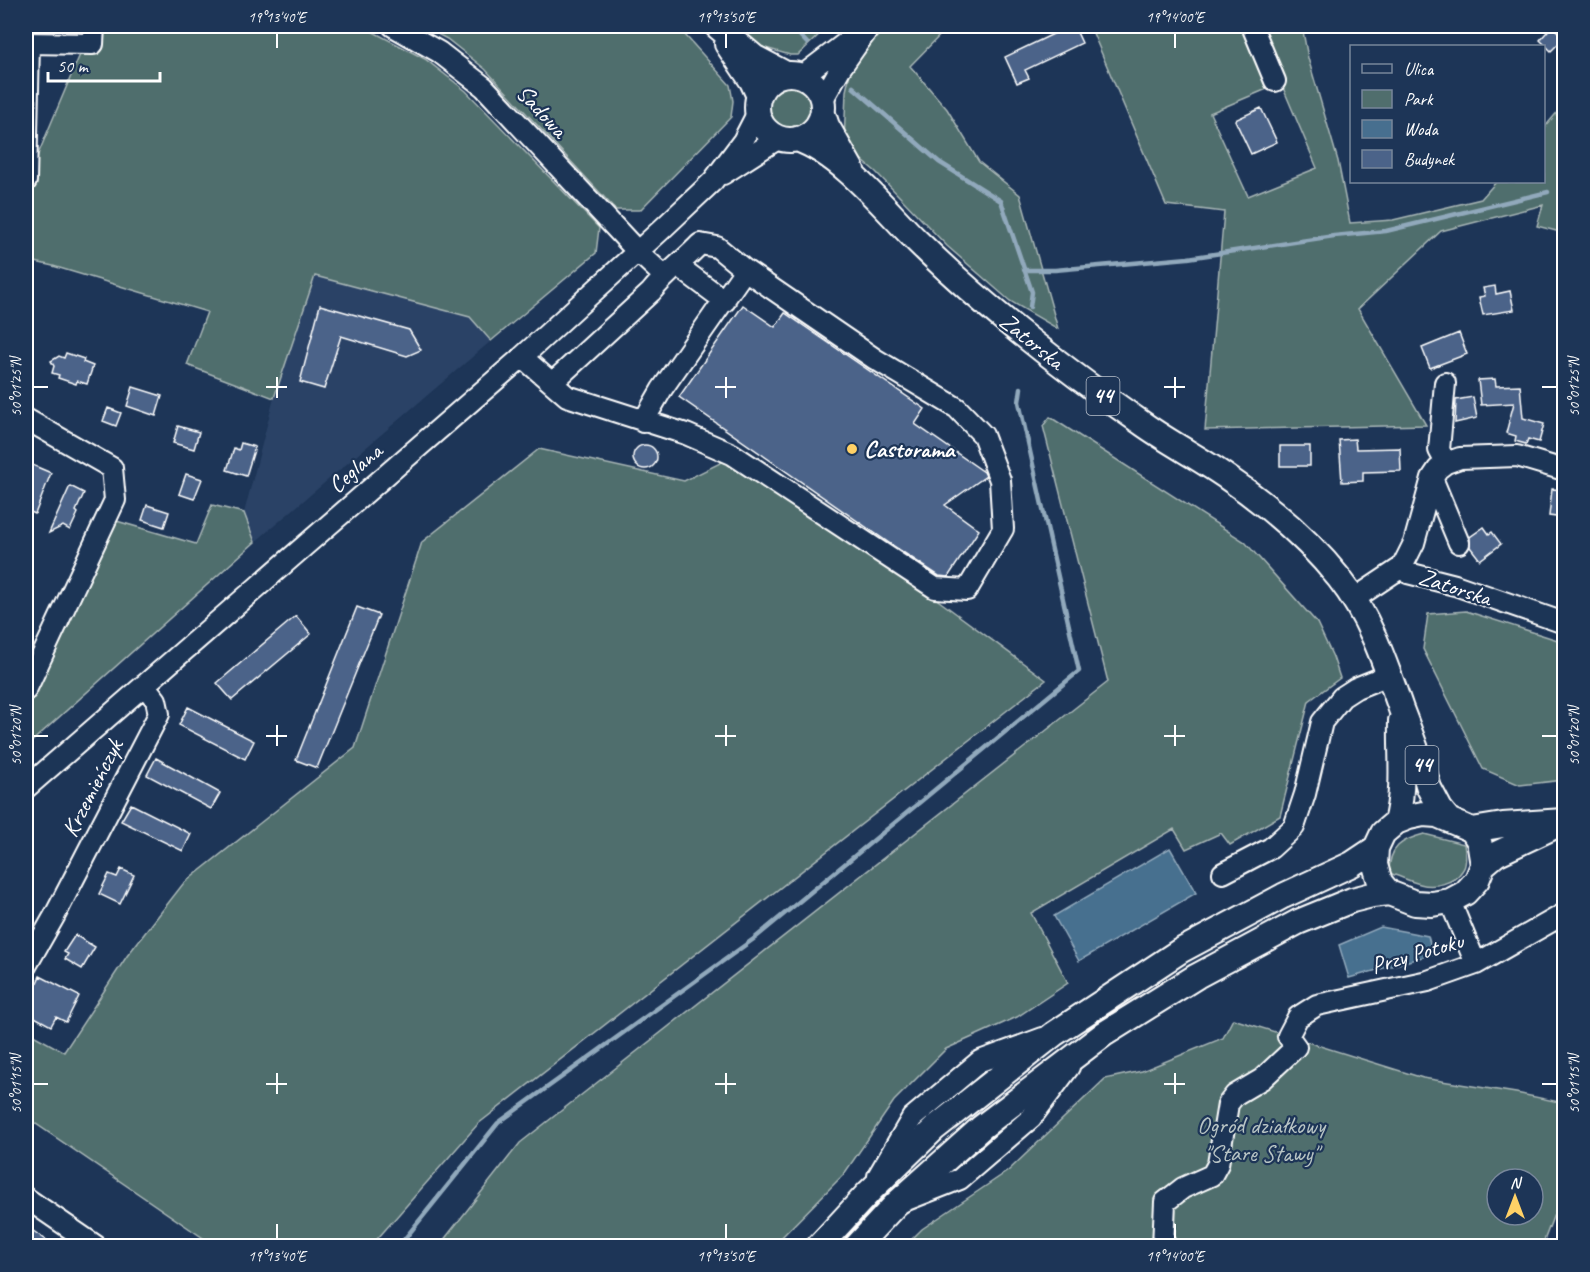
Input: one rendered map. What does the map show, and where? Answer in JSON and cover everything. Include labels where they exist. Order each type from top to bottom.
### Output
[{"type":"main road","name":"44","points":[[715,26],[754,57],[811,81],[819,89],[823,107]]},
{"type":"main road","name":"44","points":[[715,26],[748,74],[765,128],[788,138]]},
{"type":"main road","points":[[758,104],[769,81],[794,75]]},
{"type":"main road","points":[[788,138],[813,130],[823,107]]},
{"type":"main road","name":"Zatorska","points":[[823,107],[827,126],[860,182]]},
{"type":"main road","name":"Zatorska","points":[[788,138],[817,148],[860,182],[917,242],[1034,345],[1161,436],[1225,476],[1273,511],[1315,549],[1341,580],[1379,645],[1433,797],[1449,820]]},
{"type":"main road","name":"Zatorska","points":[[1396,822],[1403,784],[1400,761],[1401,707]]},
{"type":"main road","name":"44","points":[[819,1246],[869,1192],[935,1128],[1053,1034],[1180,951],[1283,896],[1352,864],[1376,848],[1383,833],[1396,822],[1423,814],[1437,815],[1472,830]]},
{"type":"main road","points":[[1483,865],[1479,841],[1472,830],[1503,825],[1564,821]]},
{"type":"main road","points":[[857,1246],[896,1204],[982,1127],[1104,1034],[1197,976],[1298,921],[1352,900],[1389,893],[1415,903],[1432,904],[1450,901],[1465,893],[1477,880],[1483,865],[1496,854],[1564,821]]},
{"type":"main road","points":[[1376,848],[1377,874],[1389,893]]},
{"type":"street","points":[[26,181],[27,43],[93,44],[94,26]]},
{"type":"street","name":"Sadowa","points":[[393,26],[439,52],[484,87],[637,251],[725,301]]},
{"type":"street","points":[[794,75],[868,26]]},
{"type":"street","points":[[823,107],[840,69],[868,26]]},
{"type":"street","points":[[1252,26],[1275,81]]},
{"type":"street","name":"Ceglana","points":[[26,788],[522,357],[713,181],[743,141],[758,104]]},
{"type":"street","name":"Ceglana","points":[[713,181],[788,138]]},
{"type":"street","points":[[522,357],[552,383],[567,396],[686,434],[732,454],[935,588],[967,590],[1003,529],[1000,480],[983,435],[957,408],[875,358],[746,270],[717,247],[700,244],[552,383]]},
{"type":"street","points":[[644,422],[662,389],[746,270]]},
{"type":"street","points":[[1444,383],[1440,450],[1446,463]]},
{"type":"street","points":[[26,419],[112,468],[115,500],[26,690]]},
{"type":"street","points":[[1402,567],[1414,543],[1432,478],[1446,463],[1460,458],[1517,456],[1564,470]]},
{"type":"street","points":[[1432,478],[1459,543]]},
{"type":"street","name":"Zatorska","points":[[1353,599],[1402,567],[1408,573],[1455,585],[1564,623]]},
{"type":"street","points":[[1223,873],[1271,848],[1294,827],[1305,794],[1322,722],[1342,697],[1356,688],[1390,674]]},
{"type":"street","name":"Krzemieńczyk","points":[[26,966],[55,915],[159,714],[156,700],[144,686]]},
{"type":"street","points":[[1450,901],[1476,964]]},
{"type":"street","name":"Przy Potoku","points":[[1163,1246],[1165,1203],[1182,1188],[1212,1175],[1218,1164],[1228,1104],[1235,1095],[1262,1078],[1296,1047],[1288,1036],[1298,1017],[1317,1005],[1428,981],[1476,964],[1564,914]]},
{"type":"street","points":[[26,1198],[96,1246]]},
{"type":"shaded area","points":[[315,276],[471,317],[491,341],[255,542],[244,513],[274,398]]},
{"type":"green space","points":[[92,26],[362,26],[425,59],[466,91],[599,228],[596,253],[491,341],[470,317],[315,276],[274,398],[187,365],[207,312],[26,260],[26,163],[34,164]]},
{"type":"green space","points":[[422,26],[677,26],[730,85],[733,101],[731,117],[640,210],[616,210],[485,69],[447,39]]},
{"type":"green space","points":[[734,26],[828,26],[798,55],[790,55],[755,45]]},
{"type":"green space","points":[[886,26],[949,26],[910,66],[947,109],[979,162],[1020,195],[1058,329],[1010,301],[947,246],[876,172],[844,145],[846,91],[851,69]]},
{"type":"green space","points":[[1090,26],[1302,26],[1308,58],[1338,161],[1350,223],[1393,220],[1481,199],[1495,183],[1545,183],[1545,127],[1564,104],[1564,233],[1537,226],[1543,205],[1441,231],[1358,309],[1426,425],[1205,430],[1224,212],[1166,205]],"holes":[[[1281,83],[1317,168],[1248,196],[1210,113]]]},
{"type":"green space","points":[[789,84],[805,90],[811,106],[805,122],[789,128],[773,122],[767,106],[773,90]]},
{"type":"green space","points":[[1050,417],[1245,542],[1317,623],[1340,678],[1309,701],[1280,816],[1230,845],[1221,833],[1186,849],[1174,829],[1031,913],[1068,983],[1017,1017],[946,1049],[894,1101],[844,1174],[773,1246],[439,1246],[520,1143],[1108,682],[1043,426]]},
{"type":"green space","points":[[539,449],[684,481],[726,460],[931,595],[1046,680],[478,1124],[371,1246],[215,1246],[26,1117],[26,1031],[64,1052],[127,956],[183,884],[355,748],[422,542]]},
{"type":"green space","points":[[212,505],[244,513],[255,542],[30,743],[26,737],[26,708],[113,520],[196,544]]},
{"type":"green space","points":[[1466,611],[1564,642],[1564,780],[1520,785],[1483,769],[1423,649],[1428,614]]},
{"type":"green space","points":[[1424,834],[1464,844],[1465,865],[1462,871],[1449,882],[1425,885],[1389,873],[1391,857],[1398,846]]},
{"type":"green space","name":"Ogród działkowy \"Stare Stawy\"","points":[[1233,1019],[1423,1078],[1564,1103],[1564,1188],[1542,1246],[905,1246],[922,1229],[1008,1171],[1105,1079],[1142,1071],[1223,1038]]},
{"type":"water","points":[[1170,848],[1196,893],[1079,961],[1054,916]]},
{"type":"water","points":[[1381,927],[1428,936],[1433,954],[1349,978],[1339,945]]},
{"type":"building","points":[[1074,26],[1082,43],[1025,70],[1029,78],[1017,83],[1005,57]]},
{"type":"building","points":[[1552,26],[1564,38],[1551,51],[1540,40]]},
{"type":"building","points":[[1261,108],[1277,142],[1251,154],[1235,120]]},
{"type":"building","points":[[1495,286],[1496,294],[1510,291],[1514,310],[1483,315],[1479,297],[1485,296],[1483,288]]},
{"type":"building","points":[[320,305],[409,330],[421,350],[407,356],[341,336],[324,389],[300,382]]},
{"type":"building","name":"Castorama","points":[[743,305],[775,327],[785,313],[925,409],[915,424],[984,472],[986,476],[945,505],[979,530],[948,577],[939,576],[892,545],[679,397]]},
{"type":"building","points":[[1459,333],[1467,354],[1430,368],[1422,348]]},
{"type":"building","points":[[66,353],[84,359],[83,362],[93,366],[87,384],[77,381],[76,384],[58,378],[59,375],[52,373],[54,366],[51,361],[59,356],[64,358]]},
{"type":"building","points":[[1495,379],[1496,386],[1520,385],[1523,418],[1544,424],[1539,442],[1528,439],[1526,444],[1515,441],[1516,436],[1506,433],[1514,403],[1481,405],[1478,380]]},
{"type":"building","points":[[133,387],[162,396],[156,416],[127,406]]},
{"type":"building","points":[[1473,397],[1477,418],[1455,423],[1456,400]]},
{"type":"building","points":[[108,408],[121,413],[116,426],[103,421]]},
{"type":"building","points":[[178,426],[199,432],[194,449],[173,443]]},
{"type":"building","points":[[1355,439],[1356,449],[1400,448],[1401,471],[1363,472],[1363,481],[1342,482],[1339,440]]},
{"type":"building","points":[[241,443],[255,447],[246,476],[227,470],[234,448],[239,450]]},
{"type":"building","points":[[645,445],[653,449],[657,457],[653,465],[645,469],[637,465],[633,457],[637,449]]},
{"type":"building","points":[[1280,446],[1310,446],[1310,466],[1280,466]]},
{"type":"building","points":[[30,464],[51,473],[35,514],[26,510],[26,475]]},
{"type":"building","points":[[186,474],[202,479],[194,499],[179,494]]},
{"type":"building","points":[[70,486],[84,493],[76,511],[78,513],[70,530],[63,526],[49,533]]},
{"type":"building","points":[[1552,489],[1564,490],[1564,518],[1549,516]]},
{"type":"building","points":[[147,505],[169,512],[164,527],[142,520]]},
{"type":"building","points":[[1484,527],[1489,534],[1492,532],[1501,544],[1480,560],[1470,547],[1470,537]]},
{"type":"building","points":[[357,607],[379,615],[317,768],[296,760]]},
{"type":"building","points":[[296,616],[311,634],[232,700],[217,683]]},
{"type":"building","points":[[188,707],[254,741],[245,759],[179,725]]},
{"type":"building","points":[[156,758],[220,793],[211,809],[147,775]]},
{"type":"building","points":[[131,804],[191,834],[183,851],[121,821]]},
{"type":"building","points":[[121,869],[134,875],[120,904],[99,894],[109,874],[117,877]]},
{"type":"building","points":[[75,935],[95,947],[82,969],[65,959],[68,954],[64,952]]},
{"type":"building","points":[[40,976],[79,996],[66,1022],[56,1017],[51,1026],[29,1014],[34,1005],[28,1002]]},
{"type":"building","points":[[26,1226],[39,1235],[55,1246],[26,1246]]},
{"type":"waterway","points":[[791,26],[807,43]]},
{"type":"waterway","points":[[853,87],[939,162],[1001,201],[1032,292],[1030,307]]},
{"type":"waterway","points":[[1024,270],[1055,270],[1188,258],[1334,236],[1386,231],[1548,192]]},
{"type":"waterway","points":[[399,1246],[498,1123],[755,938],[1079,671],[1019,402],[1021,388]]},
{"type":"place","name":"Castorama","points":[[852,449]]}]
